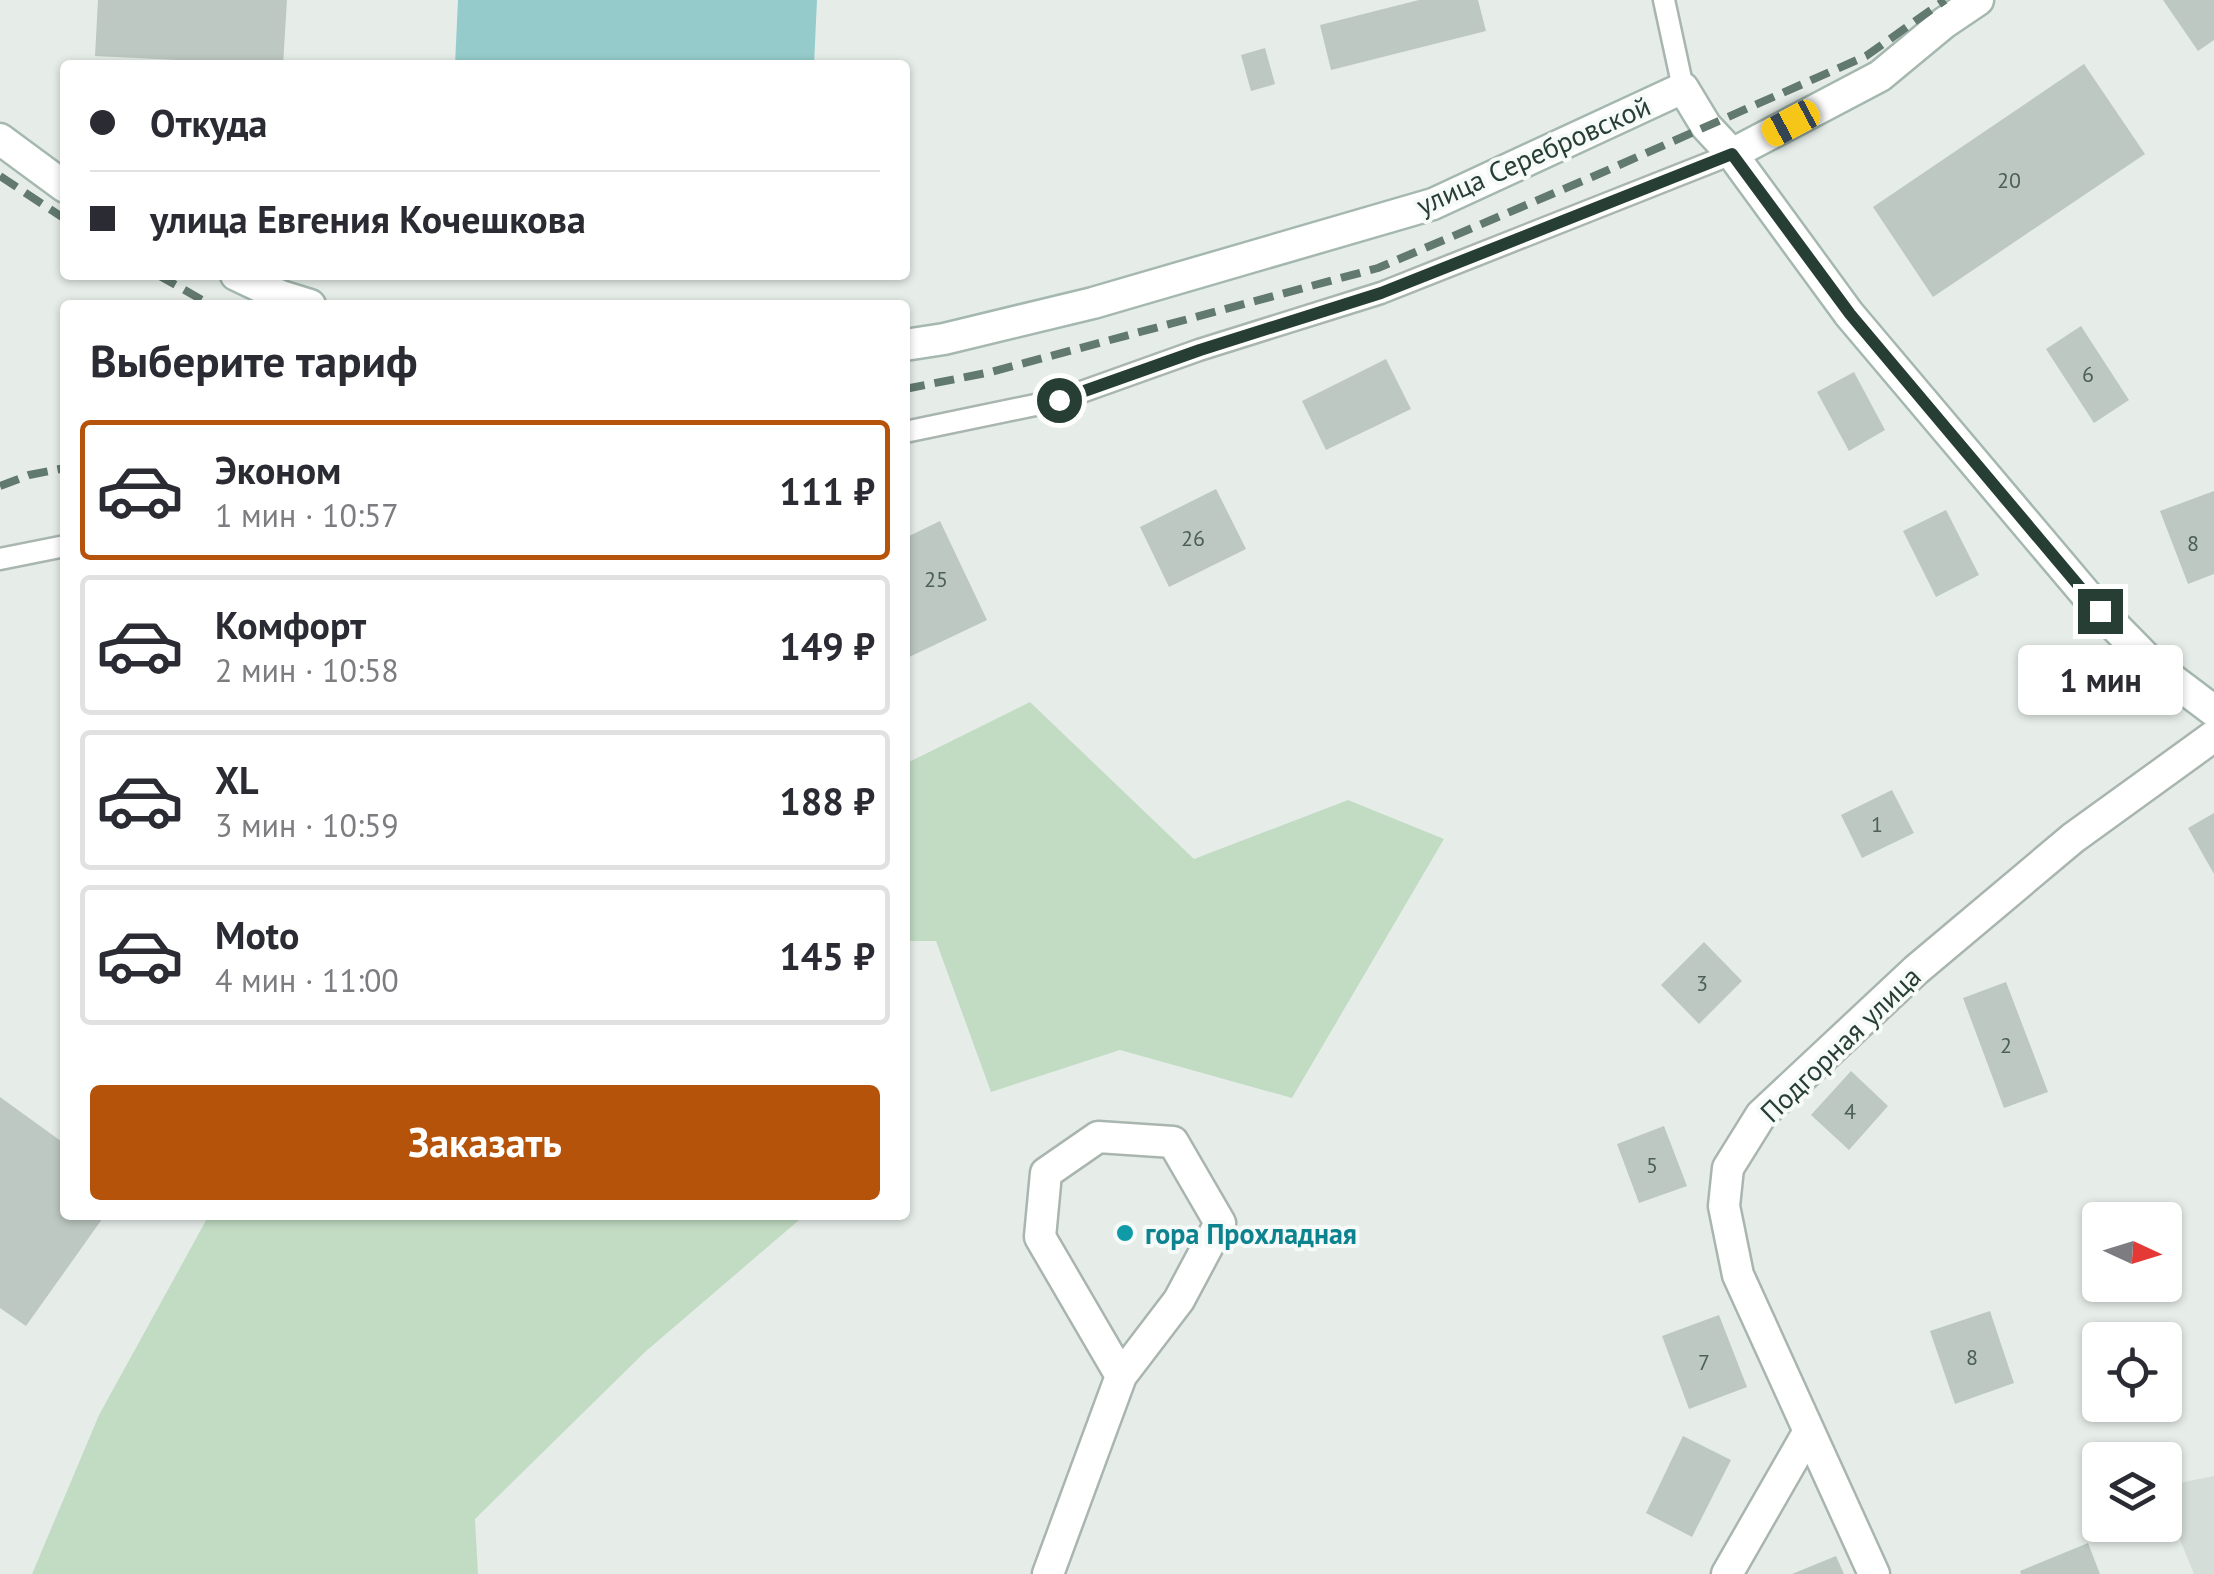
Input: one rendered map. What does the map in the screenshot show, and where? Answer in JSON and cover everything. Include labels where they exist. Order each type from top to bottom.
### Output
[{"type":"street","points":[[1732,154],[1880,76],[1978,0]]},
{"type":"street","name":"улица Серебровской","points":[[910,345],[1093,303],[1433,204],[1683,88],[1706,126],[1732,154],[1850,314],[2100,611],[2153,665],[2214,711]]},
{"type":"street","points":[[0,139],[60,183]]},
{"type":"street","points":[[247,280],[294,300]]},
{"type":"street","name":"Подгорная улица","points":[[1874,1574],[1738,1275],[1724,1206],[1728,1168],[1761,1115],[1916,970],[2073,838],[2214,736]]},
{"type":"street","points":[[1048,1574],[1121,1376],[1179,1300],[1220,1223],[1172,1142],[1098,1136],[1046,1173],[1040,1237],[1121,1376]]},
{"type":"street","points":[[1727,1574],[1809,1432]]},
{"type":"lane","points":[[1664,0],[1683,88]]},
{"type":"lane","points":[[910,431],[1059,400],[1381,293],[1732,154]]},
{"type":"lane","points":[[0,559],[60,547]]},
{"type":"shaded area","points":[[2214,1476],[2214,1574],[2194,1574],[2181,1542],[2182,1483]]},
{"type":"green space","points":[[1030,702],[1194,859],[1348,800],[1444,839],[1292,1098],[1120,1050],[991,1092],[936,941],[910,941],[910,762]]},
{"type":"green space","points":[[206,1220],[799,1220],[645,1352],[475,1519],[478,1574],[32,1574],[99,1415]]},
{"type":"water","points":[[458,0],[817,0],[814,60],[455,60]]},
{"type":"building","points":[[98,0],[287,0],[283,60],[95,56]]},
{"type":"building","points":[[1419,0],[1478,0],[1486,31],[1331,70],[1320,25]]},
{"type":"building","points":[[2163,0],[2214,0],[2214,40],[2198,51]]},
{"type":"building","points":[[1265,48],[1275,84],[1251,91],[1241,55]]},
{"type":"building","points":[[2084,64],[2145,154],[1933,297],[1873,207]]},
{"type":"building","points":[[2081,326],[2129,400],[2094,423],[2046,349]]},
{"type":"building","points":[[1386,359],[1411,409],[1326,450],[1302,401]]},
{"type":"building","points":[[1854,372],[1885,430],[1849,451],[1817,392]]},
{"type":"building","points":[[1216,489],[1246,549],[1169,587],[1140,527]]},
{"type":"building","points":[[2214,491],[2214,574],[2188,584],[2160,511]]},
{"type":"building","points":[[1946,510],[1979,575],[1936,597],[1903,531]]},
{"type":"building","points":[[940,521],[987,620],[910,657],[910,536]]},
{"type":"building","points":[[1892,790],[1914,833],[1862,858],[1841,815]]},
{"type":"building","points":[[2214,813],[2214,874],[2188,828]]},
{"type":"building","points":[[1704,942],[1742,981],[1699,1024],[1661,985]]},
{"type":"building","points":[[2006,982],[2048,1092],[2004,1108],[1963,998]]},
{"type":"building","points":[[1851,1071],[1888,1106],[1849,1150],[1811,1115]]},
{"type":"building","points":[[0,1097],[60,1140],[60,1220],[101,1220],[26,1326],[0,1308]]},
{"type":"building","points":[[1664,1126],[1687,1186],[1639,1203],[1617,1144]]},
{"type":"building","points":[[1990,1311],[2014,1383],[1955,1404],[1930,1331]]},
{"type":"building","points":[[1719,1315],[1747,1387],[1689,1409],[1662,1336]]},
{"type":"building","points":[[1683,1436],[1731,1460],[1692,1537],[1646,1513]]},
{"type":"building","points":[[2088,1543],[2100,1574],[2021,1574],[2020,1571]]},
{"type":"building","points":[[1836,1556],[1844,1574],[1792,1574]]},
{"type":"railway","points":[[910,388],[991,372],[1378,268],[1866,56],[1945,0]]},
{"type":"railway","points":[[0,176],[60,216]]},
{"type":"railway","points":[[167,280],[202,300]]},
{"type":"railway","points":[[0,486],[60,469]]},
{"type":"place","name":"гора Прохладная","points":[[1125,1233]]},
{"type":"route","points":[[1059,400],[1381,293],[1732,154],[1850,314],[2100,611]]}]
